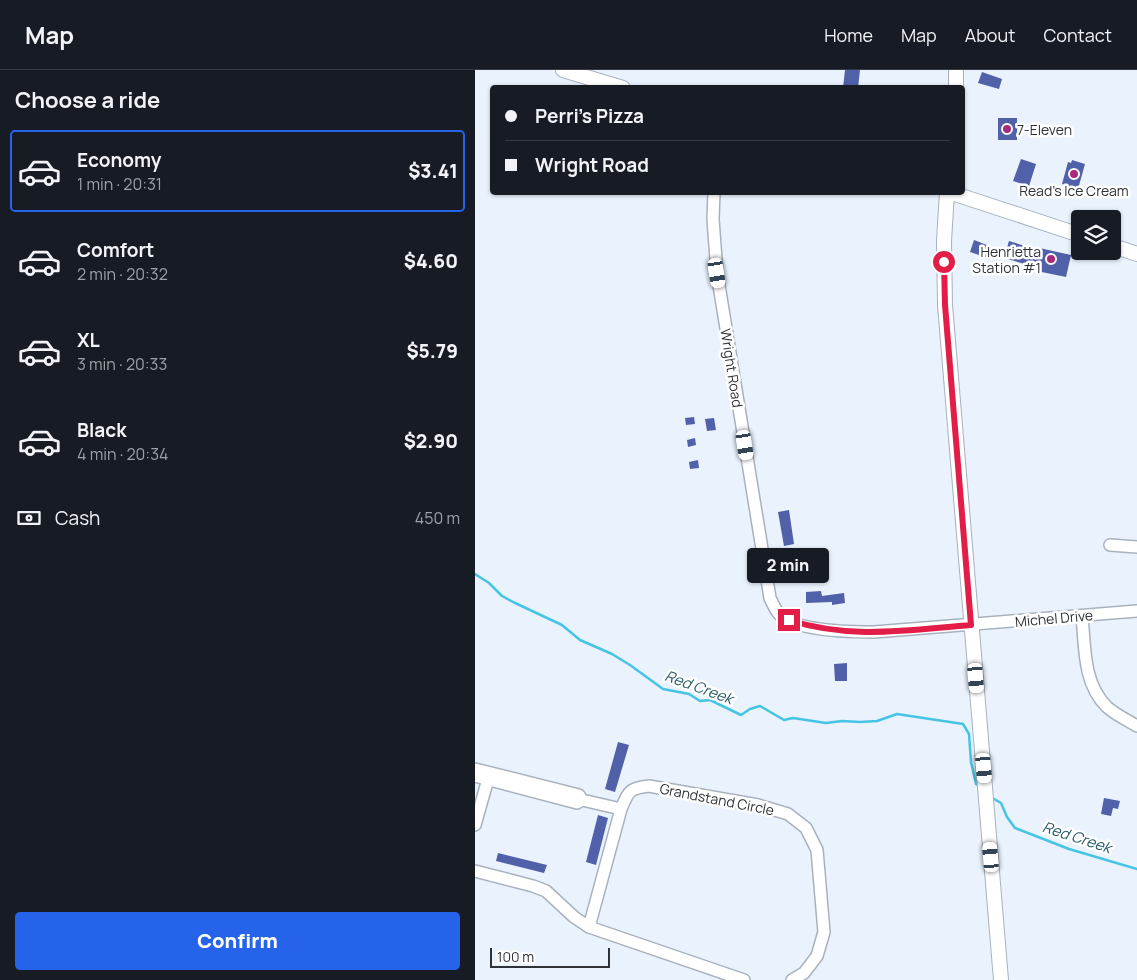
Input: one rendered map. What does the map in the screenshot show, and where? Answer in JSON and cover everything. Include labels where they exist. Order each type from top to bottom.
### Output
[{"type":"main road","points":[[563,70],[613,85]]},
{"type":"main road","points":[[955,85],[956,70]]},
{"type":"main road","points":[[948,195],[944,241],[945,305],[1001,980]]},
{"type":"main road","points":[[957,195],[1071,232]]},
{"type":"main road","points":[[1121,249],[1137,254]]},
{"type":"street","name":"Wright Road","points":[[713,195],[717,273],[770,598],[774,608],[781,616],[789,620],[831,630],[851,632],[971,625]]},
{"type":"street","points":[[1110,545],[1137,548]]},
{"type":"street","name":"Michel Drive","points":[[971,625],[1137,611]]},
{"type":"street","points":[[1082,616],[1087,668],[1092,685],[1108,708],[1137,726]]},
{"type":"street","points":[[475,769],[579,795],[582,800]]},
{"type":"street","points":[[475,776],[577,803],[582,800],[621,809]]},
{"type":"street","points":[[475,825],[488,779]]},
{"type":"street","name":"Grandstand Circle","points":[[589,927],[621,809],[628,792],[636,787],[649,786],[758,805],[788,814],[805,828],[817,850],[824,932],[817,956],[804,973],[792,980]]},
{"type":"street","points":[[475,871],[546,890],[574,917],[589,927],[744,980]]},
{"type":"building","points":[[845,70],[860,70],[858,85],[843,85]]},
{"type":"building","points":[[982,72],[1002,79],[999,89],[978,83]]},
{"type":"building","name":"7-Eleven","points":[[998,118],[1017,118],[1017,140],[998,140]]},
{"type":"building","points":[[1021,159],[1036,164],[1029,186],[1013,181]]},
{"type":"building","name":"Read's Ice Cream","points":[[1072,160],[1085,164],[1078,189],[1062,184],[1068,162],[1071,163]]},
{"type":"building","points":[[974,240],[992,247],[988,258],[970,252]]},
{"type":"building","name":"Henrietta Station #1","points":[[1009,241],[1035,249],[1035,247],[1071,255],[1066,277],[1027,269],[1028,265],[1004,258]]},
{"type":"building","points":[[694,417],[695,424],[686,425],[685,418]]},
{"type":"building","points":[[714,418],[716,430],[707,431],[705,419]]},
{"type":"building","points":[[695,438],[696,445],[688,447],[687,440]]},
{"type":"building","points":[[698,460],[699,468],[690,469],[689,462]]},
{"type":"building","points":[[789,510],[794,544],[784,546],[778,512]]},
{"type":"building","points":[[821,591],[822,596],[844,593],[845,603],[832,605],[832,602],[806,603],[806,592]]},
{"type":"building","points":[[847,663],[847,681],[835,681],[834,664]]},
{"type":"building","points":[[618,742],[629,745],[615,792],[605,789]]},
{"type":"building","points":[[1104,798],[1120,801],[1118,809],[1113,808],[1111,816],[1101,814]]},
{"type":"building","points":[[598,815],[608,818],[596,865],[586,862]]},
{"type":"building","points":[[498,853],[547,865],[544,873],[496,861]]},
{"type":"waterway","name":"Red Creek","points":[[475,574],[489,583],[502,596],[562,625],[580,640],[612,654],[663,689],[689,694],[700,701],[710,700],[741,715],[750,709],[760,706],[784,720],[793,718],[826,723],[842,721],[860,722],[877,721],[897,714],[963,724],[969,734],[971,762],[976,784],[979,786]]},
{"type":"waterway","name":"Red Creek","points":[[994,799],[1001,803],[1007,817],[1015,828],[1069,849],[1137,869]]},
{"type":"place","name":"7-Eleven","points":[[1007,129]]},
{"type":"place","name":"Read's Ice Cream","points":[[1074,174]]},
{"type":"place","name":"Henrietta Station #1","points":[[1051,259]]},
{"type":"route","points":[[789,620],[831,630],[851,632],[971,625],[945,305],[944,262]]}]
